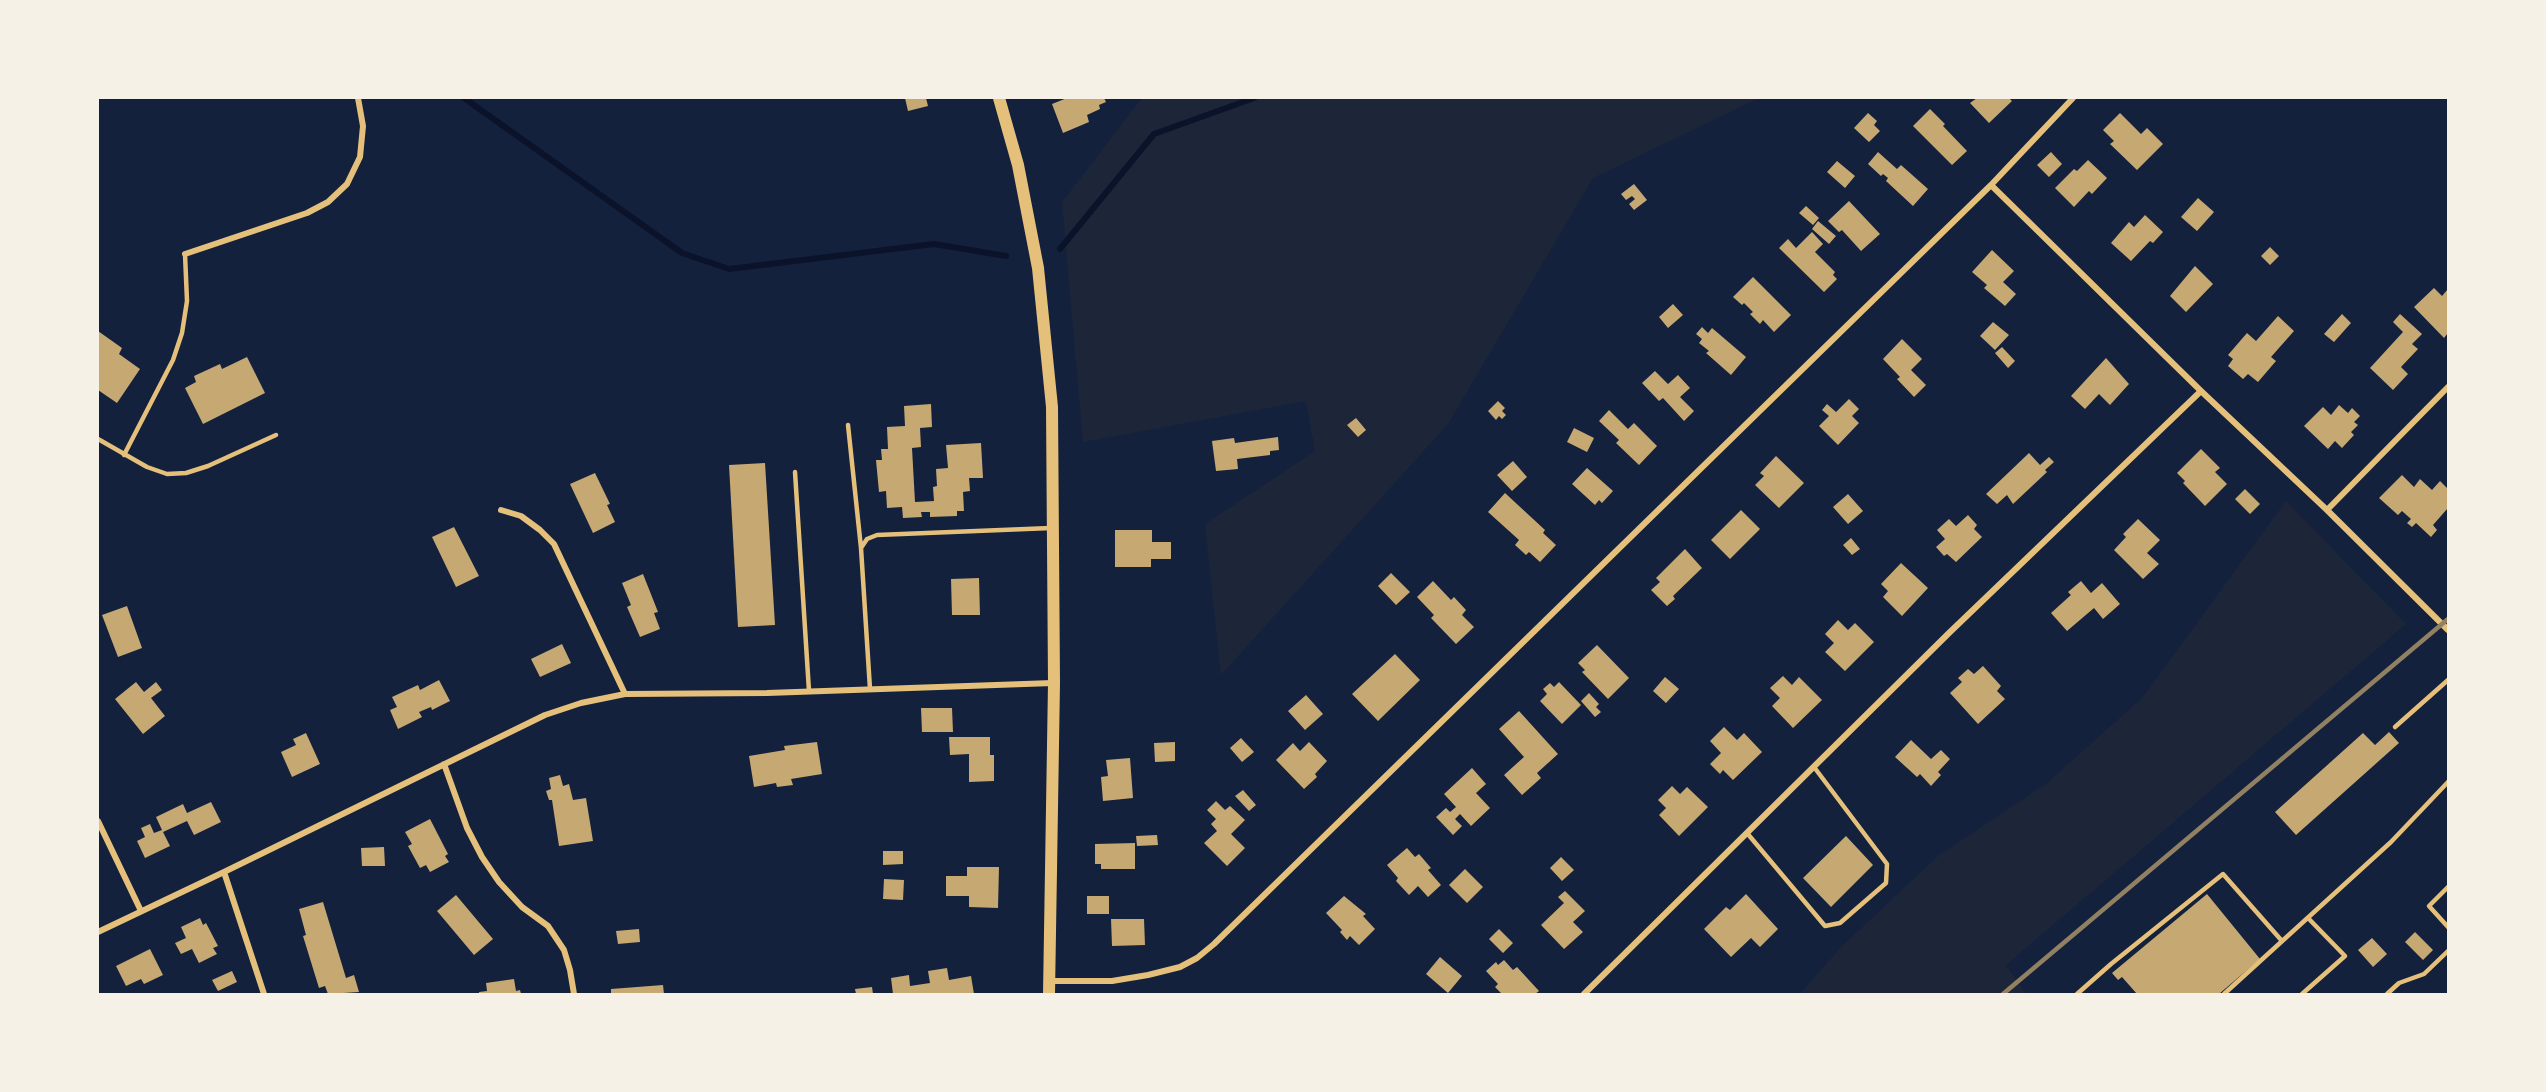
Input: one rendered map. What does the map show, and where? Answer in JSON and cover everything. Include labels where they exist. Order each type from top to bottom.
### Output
[{"type":"main road","points":[[999,98],[1018,165],[1038,268],[1052,407],[1054,683],[1049,994]]},
{"type":"street","points":[[185,254],[307,213],[328,202],[347,184],[360,157],[363,126],[358,98]]},
{"type":"street","points":[[1049,981],[1112,981],[1180,967],[1197,958],[1991,185],[2073,98]]},
{"type":"street","points":[[1991,185],[2448,630]]},
{"type":"street","points":[[2327,510],[2448,387]]},
{"type":"street","points":[[1584,994],[1949,633],[2201,391]]},
{"type":"street","points":[[501,510],[520,516],[540,530],[554,544],[625,694]]},
{"type":"street","points":[[98,932],[545,715],[580,703],[625,694],[1054,683]]},
{"type":"street","points":[[444,764],[467,828],[482,858],[506,891],[522,907],[548,926],[564,950],[574,994]]},
{"type":"street","points":[[98,821],[141,911]]},
{"type":"street","points":[[224,872],[264,994]]},
{"type":"lane","points":[[124,455],[173,360],[182,333],[187,301],[185,254]]},
{"type":"lane","points":[[848,425],[861,548],[870,689]]},
{"type":"lane","points":[[98,439],[124,455],[167,474],[186,473],[276,435]]},
{"type":"lane","points":[[795,472],[809,691]]},
{"type":"lane","points":[[861,548],[867,539],[877,535],[1054,528]]},
{"type":"lane","points":[[2395,727],[2448,680]]},
{"type":"lane","points":[[1747,833],[1826,926],[1840,923],[1886,883],[1887,864],[1814,767]]},
{"type":"lane","points":[[2224,994],[2391,842],[2448,782]]},
{"type":"lane","points":[[2077,994],[2223,874],[2282,941]]},
{"type":"lane","points":[[2448,886],[2429,906],[2448,927]]},
{"type":"lane","points":[[2301,994],[2344,956],[2308,918]]},
{"type":"lane","points":[[2387,994],[2399,983],[2424,974],[2448,951]]},
{"type":"shaded area","points":[[1142,98],[1759,98],[1593,178],[1448,424],[1221,675],[1205,524],[1315,451],[1306,401],[1083,442],[1062,202]]},
{"type":"shaded area","points":[[2286,501],[2406,624],[2006,965],[2026,994],[1800,994],[1840,948],[1938,856],[2047,783],[2143,697]]},
{"type":"building","points":[[905,98],[926,98],[928,106],[908,111]]},
{"type":"building","points":[[1067,98],[1104,98],[1106,102],[1099,105],[1100,109],[1087,115],[1089,122],[1063,133],[1052,104]]},
{"type":"building","points":[[1977,98],[2009,98],[2012,101],[1989,123],[1970,103]]},
{"type":"building","points":[[1930,109],[1967,151],[1952,165],[1913,126]]},
{"type":"building","points":[[1868,113],[1877,121],[1874,125],[1880,131],[1869,142],[1854,128]]},
{"type":"building","points":[[2120,113],[2141,134],[2147,128],[2163,144],[2137,170],[2110,144],[2114,141],[2103,130]]},
{"type":"building","points":[[1878,152],[1897,169],[1901,165],[1928,189],[1913,206],[1886,181],[1888,178],[1883,174],[1881,176],[1868,164]]},
{"type":"building","points":[[2051,152],[2062,164],[2049,177],[2037,165]]},
{"type":"building","points":[[2088,160],[2107,178],[2092,194],[2089,191],[2074,207],[2055,188],[2074,169],[2077,171]]},
{"type":"building","points":[[1837,161],[1855,176],[1845,188],[1827,172]]},
{"type":"building","points":[[1634,184],[1647,200],[1634,210],[1629,204],[1635,199],[1632,196],[1626,200],[1621,194]]},
{"type":"building","points":[[2198,198],[2214,212],[2197,231],[2181,217]]},
{"type":"building","points":[[1849,201],[1880,234],[1861,251],[1842,230],[1839,232],[1828,221]]},
{"type":"building","points":[[1806,206],[1819,218],[1813,225],[1799,213]]},
{"type":"building","points":[[2145,215],[2163,232],[2153,243],[2150,241],[2131,261],[2111,243],[2129,222],[2134,227]]},
{"type":"building","points":[[1818,221],[1836,236],[1829,244],[1812,229]]},
{"type":"building","points":[[1812,232],[1823,244],[1815,252],[1835,272],[1833,275],[1837,279],[1824,292],[1779,248],[1788,239],[1796,248]]},
{"type":"building","points":[[2270,247],[2279,256],[2270,265],[2261,256]]},
{"type":"building","points":[[1992,250],[2014,271],[2003,282],[2016,294],[2005,306],[1984,288],[1987,285],[1972,272]]},
{"type":"building","points":[[2195,266],[2213,284],[2186,312],[2170,296]]},
{"type":"building","points":[[1753,277],[1791,315],[1774,332],[1763,320],[1760,324],[1750,314],[1753,312],[1744,303],[1742,305],[1733,297]]},
{"type":"building","points":[[2434,288],[2442,296],[2448,289],[2448,333],[2444,338],[2414,307]]},
{"type":"building","points":[[1673,304],[1683,315],[1668,328],[1659,317]]},
{"type":"building","points":[[2342,314],[2351,323],[2334,342],[2324,334]]},
{"type":"building","points":[[2400,314],[2422,334],[2412,344],[2418,349],[2401,367],[2408,374],[2393,390],[2370,368],[2403,332],[2393,322]]},
{"type":"building","points":[[2278,316],[2294,331],[2271,357],[2276,361],[2258,382],[2248,374],[2243,379],[2228,366],[2233,359],[2228,355],[2247,333],[2256,341]]},
{"type":"building","points":[[1993,322],[2009,335],[1995,350],[1980,336]]},
{"type":"building","points":[[1702,327],[1708,333],[1712,328],[1746,357],[1731,375],[1706,353],[1709,351],[1699,343],[1702,339],[1696,334]]},
{"type":"building","points":[[98,331],[122,348],[119,354],[140,369],[117,403],[98,390]]},
{"type":"building","points":[[1902,339],[1922,359],[1911,370],[1926,385],[1914,397],[1883,359]]},
{"type":"building","points":[[2002,347],[2015,361],[2008,368],[1995,353]]},
{"type":"building","points":[[247,357],[265,393],[203,424],[185,388],[196,382],[194,376],[220,364],[222,369]]},
{"type":"building","points":[[2106,358],[2129,384],[2110,405],[2099,394],[2085,409],[2071,396]]},
{"type":"building","points":[[1655,371],[1668,384],[1678,375],[1690,388],[1680,397],[1694,411],[1684,421],[1663,398],[1659,401],[1642,383]]},
{"type":"building","points":[[1849,399],[1859,409],[1852,416],[1859,423],[1838,445],[1819,426],[1829,416],[1822,410],[1827,404],[1836,412]]},
{"type":"building","points":[[1498,401],[1505,408],[1502,411],[1506,415],[1502,419],[1499,416],[1496,420],[1488,411]]},
{"type":"building","points":[[931,404],[932,427],[920,428],[921,447],[912,448],[915,502],[934,501],[933,487],[937,486],[936,469],[948,468],[946,445],[981,443],[983,478],[969,478],[970,491],[963,492],[964,511],[957,511],[957,516],[930,517],[930,512],[921,512],[922,517],[903,518],[902,507],[887,508],[886,491],[879,492],[876,460],[882,460],[881,449],[888,449],[887,427],[905,426],[904,406]]},
{"type":"building","points":[[2339,405],[2348,413],[2352,408],[2360,416],[2354,422],[2358,425],[2351,432],[2354,435],[2342,448],[2335,441],[2328,449],[2304,426],[2323,407],[2331,415]]},
{"type":"building","points":[[1609,410],[1628,429],[1634,423],[1657,446],[1639,465],[1616,443],[1619,440],[1599,421]]},
{"type":"building","points":[[1356,418],[1366,430],[1358,437],[1347,425]]},
{"type":"building","points":[[1574,428],[1594,438],[1587,452],[1567,442]]},
{"type":"building","points":[[1278,437],[1279,450],[1270,451],[1270,455],[1237,459],[1238,469],[1216,471],[1212,441],[1234,438],[1235,443]]},
{"type":"building","points":[[2201,449],[2220,468],[2215,472],[2227,484],[2205,506],[2183,483],[2185,481],[2177,473]]},
{"type":"building","points":[[2029,453],[2040,465],[2049,457],[2054,462],[2045,470],[2047,472],[2013,504],[2007,495],[1997,504],[1986,494]]},
{"type":"building","points":[[1776,456],[1804,483],[1779,508],[1755,485],[1764,476],[1760,473]]},
{"type":"building","points":[[1513,461],[1527,477],[1512,491],[1497,475]]},
{"type":"building","points":[[765,463],[775,625],[738,627],[729,465]]},
{"type":"building","points":[[1587,468],[1613,491],[1602,503],[1599,500],[1595,505],[1572,484]]},
{"type":"building","points":[[595,473],[610,504],[607,505],[615,522],[593,533],[570,484]]},
{"type":"building","points":[[2402,475],[2414,487],[2420,479],[2432,490],[2440,481],[2448,489],[2448,508],[2433,525],[2437,530],[2431,537],[2416,523],[2412,527],[2407,523],[2411,519],[2402,511],[2398,515],[2379,498]]},
{"type":"building","points":[[2245,489],[2260,504],[2250,514],[2235,499]]},
{"type":"building","points":[[1505,493],[1545,530],[1543,533],[1556,545],[1540,562],[1529,552],[1526,555],[1515,545],[1519,540],[1488,512]]},
{"type":"building","points":[[1848,494],[1863,511],[1848,524],[1833,507]]},
{"type":"building","points":[[1741,510],[1760,529],[1730,559],[1711,540]]},
{"type":"building","points":[[1968,515],[1977,525],[1974,529],[1982,537],[1956,562],[1947,554],[1944,556],[1936,547],[1945,539],[1937,530],[1949,519],[1956,526]]},
{"type":"building","points":[[2138,519],[2160,540],[2147,553],[2159,564],[2143,579],[2114,550],[2126,537],[2123,534]]},
{"type":"building","points":[[454,527],[479,576],[456,587],[432,537]]},
{"type":"building","points":[[1115,530],[1152,530],[1152,542],[1171,542],[1171,559],[1151,559],[1151,567],[1115,567]]},
{"type":"building","points":[[1851,538],[1860,549],[1852,555],[1843,545]]},
{"type":"building","points":[[1685,549],[1702,568],[1673,596],[1675,599],[1667,606],[1651,590],[1660,582],[1656,578]]},
{"type":"building","points":[[1901,563],[1928,588],[1902,616],[1883,597],[1888,591],[1881,584]]},
{"type":"building","points":[[1391,573],[1410,592],[1396,605],[1378,586]]},
{"type":"building","points":[[643,574],[658,612],[654,613],[660,629],[640,637],[627,607],[631,605],[622,583]]},
{"type":"building","points":[[979,578],[980,615],[952,615],[951,579]]},
{"type":"building","points":[[1433,581],[1451,600],[1454,597],[1466,610],[1462,615],[1474,627],[1456,644],[1431,618],[1434,615],[1417,597]]},
{"type":"building","points":[[2081,581],[2091,593],[2102,583],[2120,604],[2103,619],[2094,608],[2067,631],[2051,613],[2071,595],[2068,592]]},
{"type":"building","points":[[127,606],[142,648],[118,657],[102,615]]},
{"type":"building","points":[[1838,620],[1848,630],[1855,623],[1874,642],[1845,671],[1825,652],[1834,643],[1825,634]]},
{"type":"building","points":[[562,644],[571,663],[540,677],[531,659]]},
{"type":"building","points":[[1597,645],[1629,678],[1608,699],[1582,672],[1585,670],[1578,663]]},
{"type":"building","points":[[1395,654],[1420,680],[1378,721],[1352,694]]},
{"type":"building","points":[[1983,666],[2001,686],[1997,691],[2005,699],[1978,724],[1950,693],[1962,682],[1958,678],[1968,669],[1974,674]]},
{"type":"building","points":[[1783,676],[1792,685],[1799,677],[1822,700],[1793,728],[1772,706],[1780,698],[1770,688]]},
{"type":"building","points":[[1665,677],[1679,689],[1666,703],[1653,691]]},
{"type":"building","points":[[439,680],[450,701],[432,710],[431,707],[419,712],[422,717],[398,729],[390,710],[397,707],[392,697],[418,685],[420,690]]},
{"type":"building","points":[[136,682],[144,692],[156,682],[162,690],[151,698],[165,716],[143,734],[115,699]]},
{"type":"building","points":[[1559,682],[1581,705],[1562,724],[1540,701],[1547,694],[1543,689],[1550,683],[1554,687]]},
{"type":"building","points":[[1589,693],[1599,704],[1596,707],[1601,712],[1595,717],[1581,701]]},
{"type":"building","points":[[1306,695],[1323,714],[1305,730],[1288,711]]},
{"type":"building","points":[[921,708],[952,708],[953,732],[922,732]]},
{"type":"building","points":[[1519,711],[1558,754],[1537,773],[1541,778],[1522,795],[1504,775],[1524,757],[1499,729]]},
{"type":"building","points":[[1724,727],[1737,740],[1744,733],[1762,752],[1733,780],[1723,770],[1720,774],[1710,764],[1721,753],[1710,741]]},
{"type":"building","points":[[2389,732],[2399,743],[2296,835],[2275,812],[2363,733],[2375,745]]},
{"type":"building","points":[[306,733],[320,764],[292,777],[281,752],[296,745],[293,739]]},
{"type":"building","points":[[949,737],[990,737],[990,755],[994,755],[994,781],[969,782],[969,754],[950,755]]},
{"type":"building","points":[[1241,738],[1254,752],[1242,762],[1230,748]]},
{"type":"building","points":[[1911,740],[1931,759],[1941,750],[1950,759],[1938,772],[1941,775],[1931,786],[1920,774],[1917,777],[1895,757]]},
{"type":"building","points":[[817,742],[822,774],[791,779],[793,785],[777,787],[776,783],[754,787],[749,756],[785,750],[784,746]]},
{"type":"building","points":[[1175,742],[1175,761],[1155,762],[1154,743]]},
{"type":"building","points":[[1309,742],[1327,761],[1315,774],[1317,777],[1304,789],[1276,760],[1293,743],[1300,751]]},
{"type":"building","points":[[1130,758],[1133,798],[1103,801],[1101,777],[1108,776],[1106,760]]},
{"type":"building","points":[[1472,768],[1486,784],[1476,793],[1490,808],[1471,826],[1460,814],[1455,819],[1462,826],[1453,835],[1436,817],[1446,808],[1450,812],[1456,807],[1444,794]]},
{"type":"building","points":[[560,775],[563,786],[569,784],[573,800],[586,798],[593,841],[559,846],[552,800],[549,800],[546,791],[551,789],[549,778]]},
{"type":"building","points":[[1672,786],[1680,794],[1687,787],[1708,807],[1679,836],[1659,815],[1666,808],[1658,800]]},
{"type":"building","points":[[1243,790],[1256,805],[1249,811],[1235,796]]},
{"type":"building","points":[[1216,801],[1225,810],[1230,806],[1245,820],[1231,834],[1245,848],[1227,866],[1204,843],[1217,831],[1211,824],[1216,819],[1207,810]]},
{"type":"building","points":[[211,802],[221,822],[194,835],[187,821],[163,832],[170,846],[145,858],[137,841],[145,837],[141,828],[150,824],[154,833],[162,830],[156,817],[183,804],[187,813]]},
{"type":"building","points":[[430,819],[448,854],[445,856],[449,862],[430,872],[426,865],[420,868],[408,846],[412,844],[405,832]]},
{"type":"building","points":[[1157,835],[1158,845],[1137,846],[1136,836]]},
{"type":"building","points":[[1846,836],[1873,865],[1831,907],[1803,878]]},
{"type":"building","points":[[1135,843],[1135,869],[1101,869],[1101,864],[1095,864],[1095,844]]},
{"type":"building","points":[[384,847],[385,866],[362,866],[361,848]]},
{"type":"building","points":[[1407,848],[1415,857],[1419,854],[1431,868],[1428,870],[1441,885],[1428,897],[1418,886],[1409,895],[1396,881],[1398,878],[1387,865]]},
{"type":"building","points":[[883,851],[903,851],[903,864],[883,865]]},
{"type":"building","points":[[1561,857],[1574,870],[1562,881],[1550,868]]},
{"type":"building","points":[[967,867],[999,867],[998,908],[969,907],[969,896],[946,896],[946,876],[967,876]]},
{"type":"building","points":[[1465,869],[1483,887],[1467,903],[1449,885]]},
{"type":"building","points":[[884,879],[904,880],[903,900],[883,899]]},
{"type":"building","points":[[1565,891],[1585,911],[1573,922],[1583,932],[1564,949],[1541,925],[1564,903],[1558,897]]},
{"type":"building","points":[[1746,894],[1778,929],[1760,947],[1751,938],[1731,957],[1704,929],[1726,907],[1730,910]]},
{"type":"building","points":[[2207,894],[2260,959],[2219,994],[2137,994],[2122,977],[2118,980],[2112,973]]},
{"type":"building","points":[[456,895],[493,939],[474,955],[437,911]]},
{"type":"building","points":[[1087,896],[1109,896],[1109,914],[1087,914]]},
{"type":"building","points":[[1344,896],[1366,914],[1363,916],[1375,929],[1359,945],[1350,936],[1347,940],[1340,932],[1342,930],[1326,913]]},
{"type":"building","points":[[323,902],[346,978],[354,975],[359,992],[328,994],[325,986],[319,988],[303,936],[306,935],[299,909]]},
{"type":"building","points":[[200,918],[203,925],[206,923],[218,946],[213,948],[217,954],[199,963],[192,949],[181,954],[175,943],[186,938],[181,927]]},
{"type":"building","points":[[1111,919],[1144,919],[1145,945],[1112,946]]},
{"type":"building","points":[[639,929],[640,942],[618,944],[616,931]]},
{"type":"building","points":[[1499,929],[1513,943],[1503,953],[1489,939]]},
{"type":"building","points":[[2415,932],[2433,950],[2423,960],[2405,942]]},
{"type":"building","points":[[2372,938],[2387,954],[2373,967],[2358,950]]},
{"type":"building","points":[[150,949],[163,975],[144,984],[141,979],[126,986],[116,966]]},
{"type":"building","points":[[1440,957],[1462,976],[1448,993],[1426,974]]},
{"type":"building","points":[[1504,960],[1513,970],[1517,967],[1539,991],[1535,994],[1500,994],[1495,987],[1498,984],[1486,971],[1496,962],[1498,965]]},
{"type":"building","points":[[947,968],[949,980],[971,976],[974,994],[893,994],[891,978],[909,975],[910,986],[930,983],[928,971]]},
{"type":"building","points":[[232,971],[237,982],[218,991],[212,980]]},
{"type":"building","points":[[514,979],[516,991],[520,990],[521,994],[479,994],[479,992],[487,991],[486,983]]},
{"type":"building","points":[[663,985],[664,994],[611,994],[611,989]]},
{"type":"building","points":[[872,987],[873,994],[856,994],[855,989]]},
{"type":"waterway","points":[[464,98],[682,253],[729,269],[934,244],[1006,256]]},
{"type":"waterway","points":[[1060,249],[1154,134],[1254,98]]},
{"type":"railway","points":[[2003,994],[2448,619]]}]
